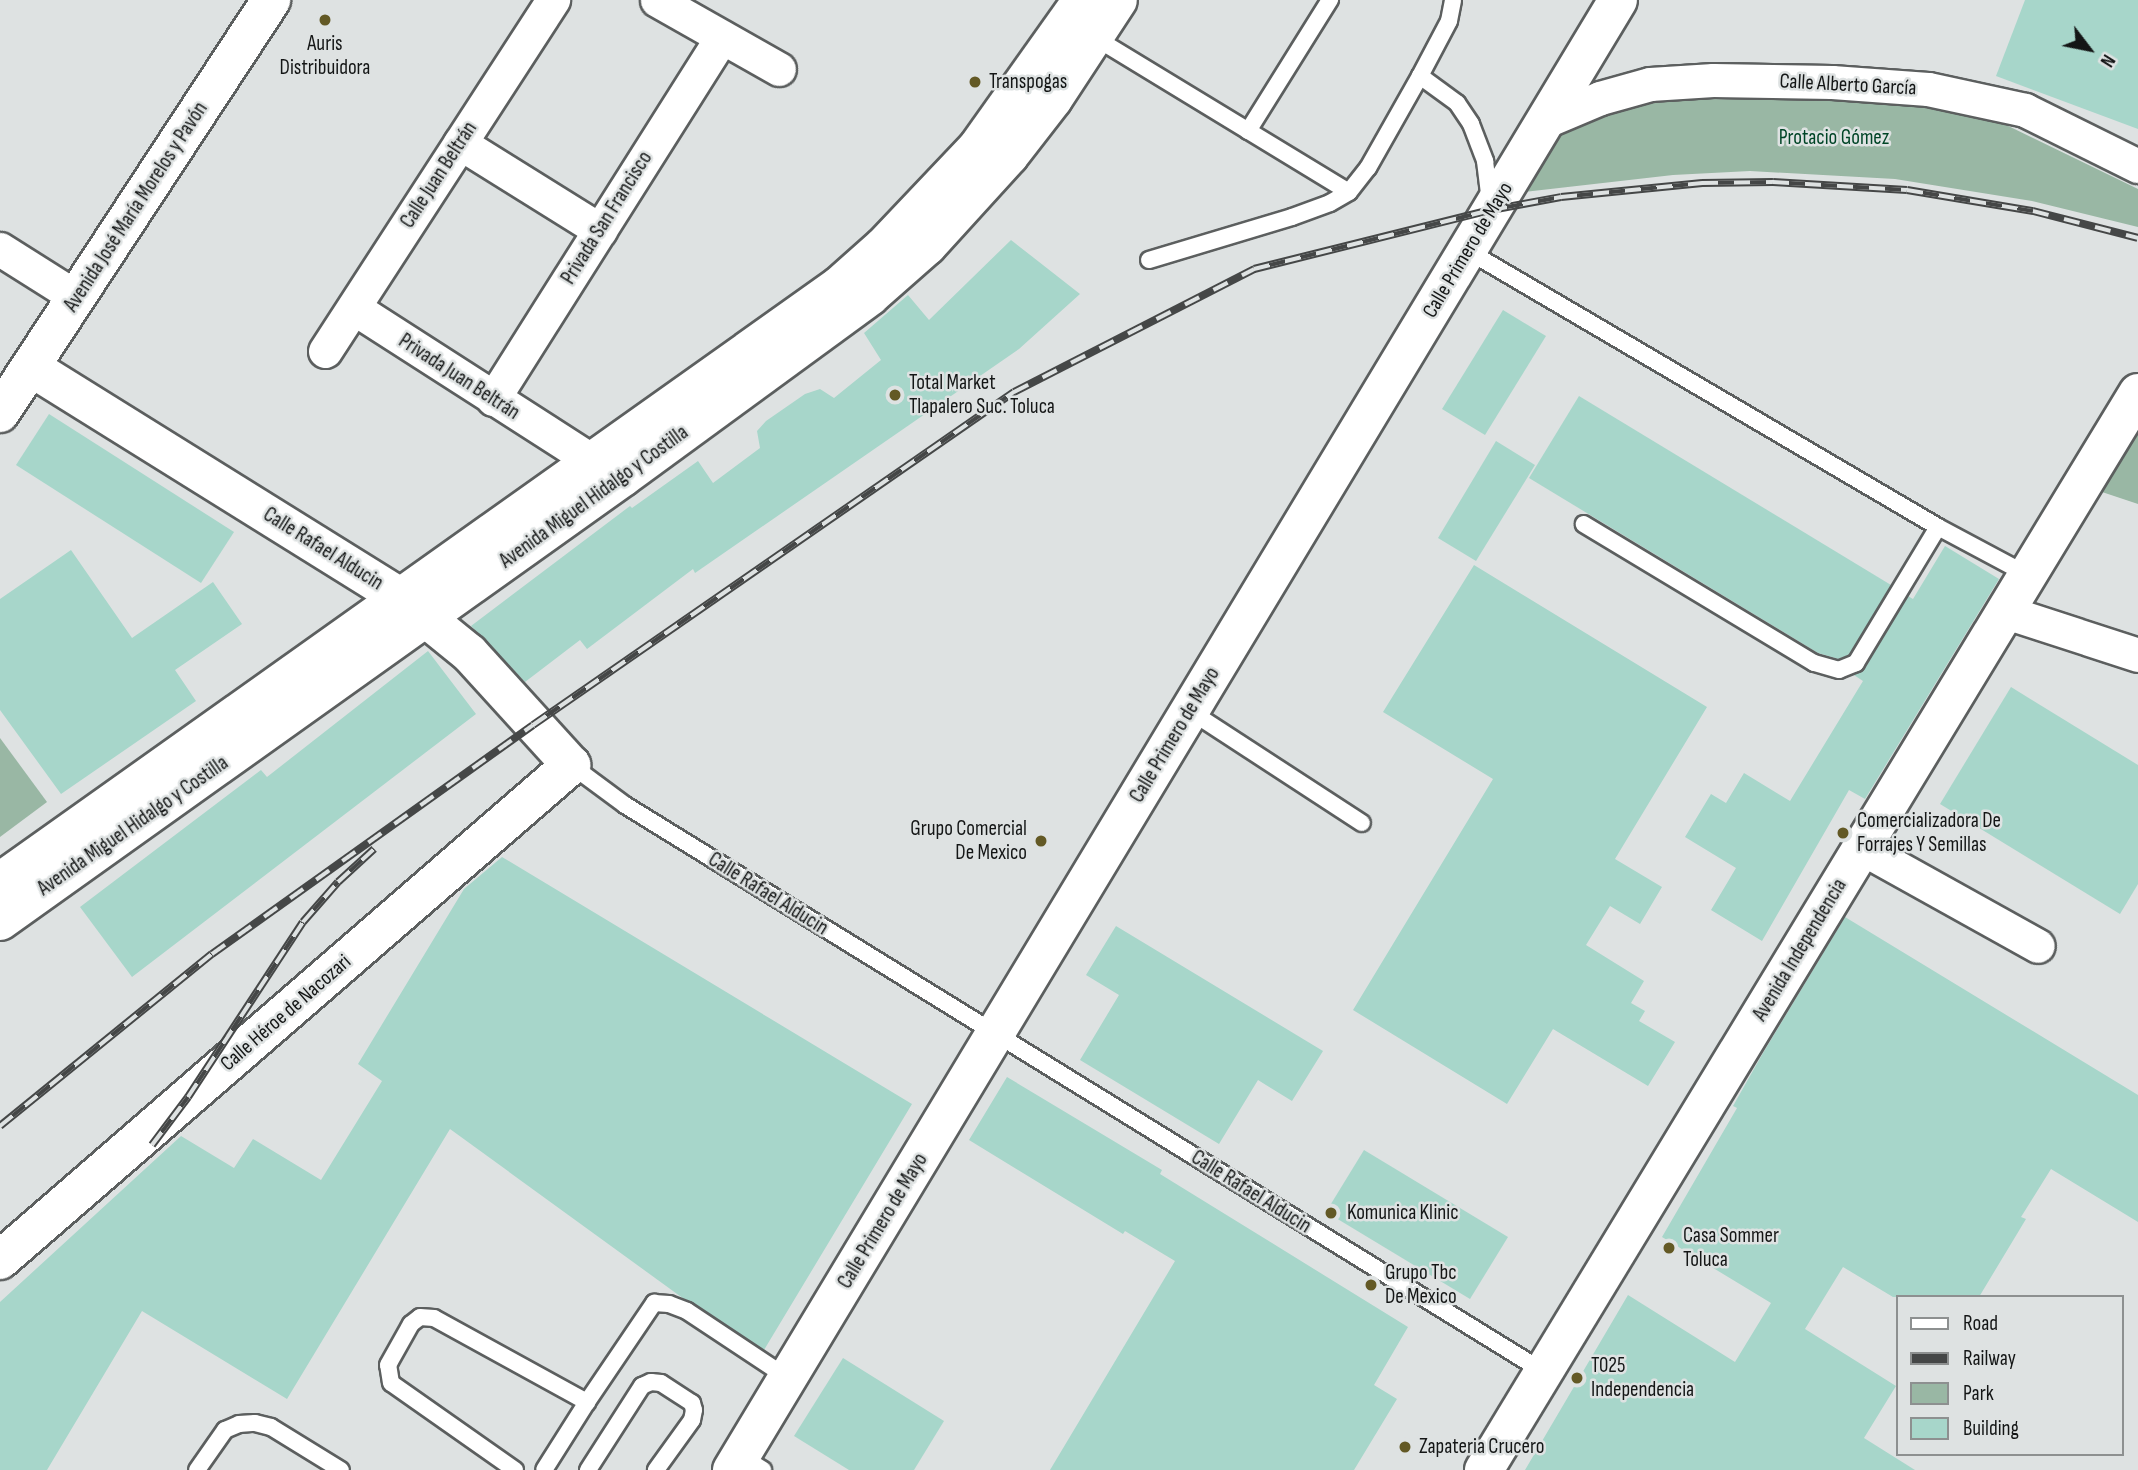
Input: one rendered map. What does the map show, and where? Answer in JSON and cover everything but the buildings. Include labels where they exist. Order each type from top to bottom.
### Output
[{"type":"main road","name":"Avenida José María Morelos y Pavón","points":[[0,413],[76,297],[243,16],[271,0]]},
{"type":"main road","name":"Avenida Miguel Hidalgo y Costilla","points":[[0,920],[103,828],[414,607],[593,462],[774,335],[883,247],[977,148],[1082,0]]},
{"type":"main road","name":"Avenida Miguel Hidalgo y Costilla","points":[[593,462],[870,296],[927,246],[1009,156],[1118,0]]},
{"type":"main road","name":"Calle Primero de Mayo","points":[[746,1465],[788,1378],[1618,0]]},
{"type":"main road","name":"Calle Rafael Alducin","points":[[31,368],[414,607],[469,653],[571,765]]},
{"type":"main road","name":"Avenida Independencia","points":[[1484,1470],[2138,393]]},
{"type":"main road","name":"Calle Héroe de Nacozari","points":[[0,1260],[571,765]]},
{"type":"main road","name":"Avenida Miguel Hidalgo y Costilla","points":[[0,882],[103,828]]},
{"type":"street","name":"Calle Juan Beltrán","points":[[326,351],[553,0]]},
{"type":"street","points":[[657,0],[779,69]]},
{"type":"street","name":"Privada San Francisco","points":[[493,399],[722,37]]},
{"type":"street","name":"Calle Alberto García","points":[[1548,120],[1600,98],[1650,84],[1713,80],[1832,82],[1928,89],[2025,110],[2138,166]]},
{"type":"street","points":[[460,143],[600,230]]},
{"type":"street","points":[[0,248],[76,297]]},
{"type":"street","name":"Privada Juan Beltrán","points":[[354,308],[593,462]]},
{"type":"street","points":[[2006,612],[2138,655]]},
{"type":"street","points":[[1862,848],[2038,946]]},
{"type":"lane","points":[[1248,131],[1330,0]]},
{"type":"lane","points":[[1149,260],[1292,217],[1330,203],[1349,192],[1368,168],[1420,76],[1449,21],[1453,0]]},
{"type":"lane","points":[[1094,37],[1349,192]]},
{"type":"lane","points":[[1420,76],[1457,103],[1471,124],[1485,161],[1491,209]]},
{"type":"lane","points":[[1468,251],[1938,527],[2028,575]]},
{"type":"lane","points":[[1584,524],[1814,663],[1839,670],[1856,663],[1938,527]]},
{"type":"lane","points":[[1190,711],[1362,824]]},
{"type":"lane","name":"Calle Rafael Alducin","points":[[571,765],[625,806],[1544,1372]]},
{"type":"lane","points":[[544,1470],[654,1304],[669,1304],[687,1311],[788,1378]]},
{"type":"lane","points":[[514,1470],[391,1383],[388,1365],[411,1324],[420,1317],[433,1318],[587,1402]]},
{"type":"lane","points":[[588,1470],[642,1386],[651,1382],[661,1383],[692,1403],[694,1410],[692,1420],[656,1470]]},
{"type":"lane","points":[[197,1470],[225,1430],[239,1424],[255,1423],[271,1427],[341,1470]]},
{"type":"green space","name":"Protacio Gómez","points":[[1689,99],[1835,100],[1920,107],[1998,121],[2138,189],[2138,227],[2032,201],[1895,179],[1750,171],[1673,175],[1523,192],[1558,137],[1593,117],[1638,105]]},
{"type":"green space","points":[[2138,429],[2138,504],[2099,491]]},
{"type":"green space","points":[[0,738],[47,802],[0,837]]},
{"type":"railway","points":[[0,1126],[212,954],[533,725],[1014,392],[1254,269],[1491,210],[1561,197],[1702,183],[1773,182],[1907,190],[2033,211],[2138,238]]},
{"type":"railway","points":[[152,1145],[188,1097],[303,922],[338,882],[374,849]]},
{"type":"place","name":"Auris Distribuidora","points":[[325,20]]},
{"type":"place","name":"Transpogas","points":[[975,82]]},
{"type":"place","name":"Total Market Tlapalero Suc. Toluca","points":[[895,395]]},
{"type":"place","name":"Comercializadora De Forrajes Y Semillas","points":[[1843,833]]},
{"type":"place","name":"Grupo Comercial De Mexico","points":[[1041,841]]},
{"type":"place","name":"Komunica Klinic","points":[[1331,1213]]},
{"type":"place","name":"Casa Sommer Toluca","points":[[1669,1248]]},
{"type":"place","name":"Grupo Tbc De Mexico","points":[[1371,1285]]},
{"type":"place","name":"T025 Independencia","points":[[1577,1378]]},
{"type":"place","name":"Zapateria Crucero","points":[[1405,1447]]}]
